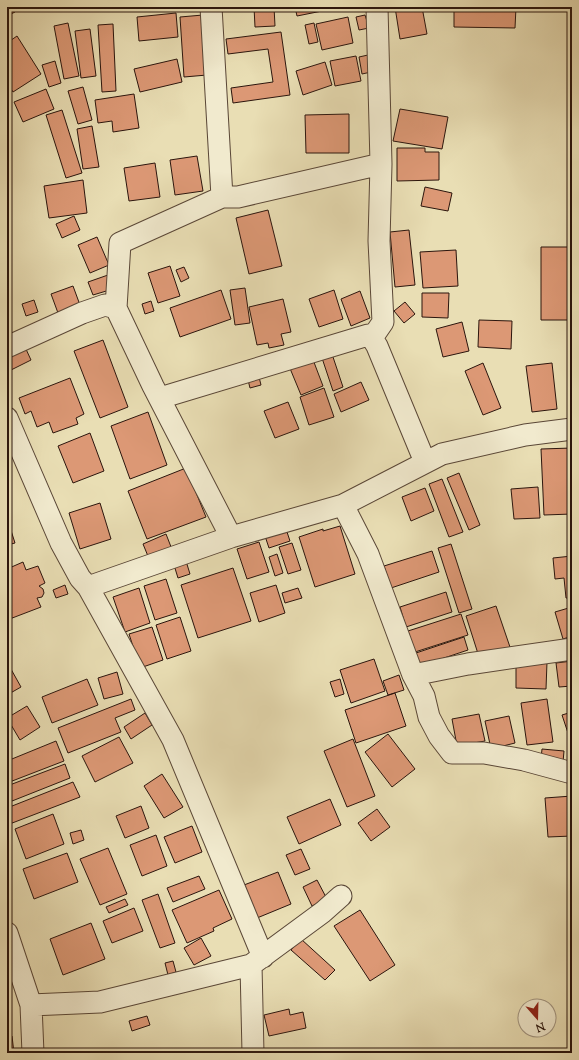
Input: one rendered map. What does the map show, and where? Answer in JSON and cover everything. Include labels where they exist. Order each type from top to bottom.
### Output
[{"type":"street","points":[[211,7],[222,197]]},
{"type":"street","points":[[372,338],[383,322],[379,241],[381,164],[377,7]]},
{"type":"street","points":[[231,537],[116,308],[120,243],[222,197],[238,197],[381,164]]},
{"type":"street","points":[[7,347],[105,305],[116,308]]},
{"type":"street","points":[[160,398],[368,335],[372,338],[425,462]]},
{"type":"street","points":[[7,418],[61,544],[80,578],[88,587],[173,740],[257,961],[253,1053]]},
{"type":"street","points":[[88,587],[231,537],[343,505],[442,454],[525,435],[572,429]]},
{"type":"street","points":[[343,505],[368,554],[413,675],[424,696],[429,717],[439,736],[452,753],[484,753],[524,760],[572,773]]},
{"type":"street","points":[[413,675],[468,664],[572,649]]},
{"type":"street","points":[[31,1005],[100,1002],[257,961],[323,912],[341,896]]},
{"type":"street","points":[[7,933],[11,956],[31,1005],[33,1053]]},
{"type":"building","points":[[7,7],[12,7],[15,12],[7,16]]},
{"type":"building","points":[[254,7],[274,7],[275,26],[255,27]]},
{"type":"building","points":[[295,7],[342,7],[297,16]]},
{"type":"building","points":[[395,7],[422,7],[427,34],[400,39]]},
{"type":"building","points":[[454,7],[516,7],[515,28],[454,27]]},
{"type":"building","points":[[176,13],[178,37],[139,41],[137,17]]},
{"type":"building","points":[[203,15],[207,75],[184,77],[180,17]]},
{"type":"building","points":[[365,15],[369,28],[359,30],[356,17]]},
{"type":"building","points":[[348,17],[353,43],[322,50],[316,24]]},
{"type":"building","points":[[68,23],[79,76],[64,79],[54,26]]},
{"type":"building","points":[[314,23],[318,42],[309,44],[305,25]]},
{"type":"building","points":[[113,24],[116,91],[102,92],[98,25]]},
{"type":"building","points":[[90,29],[96,76],[81,78],[75,31]]},
{"type":"building","points":[[281,32],[290,95],[233,103],[231,88],[273,82],[268,49],[228,54],[226,39]]},
{"type":"building","points":[[17,36],[41,74],[13,92],[7,82],[7,43]]},
{"type":"building","points":[[368,55],[371,72],[362,74],[359,57]]},
{"type":"building","points":[[356,56],[361,81],[335,86],[330,61]]},
{"type":"building","points":[[177,59],[182,82],[140,92],[134,69]]},
{"type":"building","points":[[55,61],[61,83],[49,87],[42,65]]},
{"type":"building","points":[[325,62],[332,85],[303,95],[296,71]]},
{"type":"building","points":[[83,87],[92,120],[78,124],[68,91]]},
{"type":"building","points":[[46,89],[54,109],[23,122],[14,102]]},
{"type":"building","points":[[134,94],[139,128],[113,132],[112,121],[98,123],[95,100]]},
{"type":"building","points":[[400,109],[448,117],[442,149],[393,141]]},
{"type":"building","points":[[62,110],[82,173],[66,178],[46,115]]},
{"type":"building","points":[[349,114],[349,153],[306,153],[305,115]]},
{"type":"building","points":[[92,126],[99,167],[83,169],[77,129]]},
{"type":"building","points":[[397,148],[425,148],[425,152],[439,152],[439,180],[397,181]]},
{"type":"building","points":[[197,156],[203,191],[175,195],[170,160]]},
{"type":"building","points":[[155,163],[160,197],[129,201],[124,168]]},
{"type":"building","points":[[83,180],[87,213],[49,218],[44,186]]},
{"type":"building","points":[[425,187],[452,193],[448,211],[421,206]]},
{"type":"building","points":[[268,210],[282,266],[249,274],[236,218]]},
{"type":"building","points":[[74,216],[80,230],[62,238],[56,224]]},
{"type":"building","points":[[409,230],[415,285],[395,287],[390,232]]},
{"type":"building","points":[[97,237],[109,265],[90,273],[78,245]]},
{"type":"building","points":[[541,247],[572,247],[572,320],[541,320]]},
{"type":"building","points":[[456,250],[458,286],[423,288],[420,252]]},
{"type":"building","points":[[170,266],[180,296],[158,303],[148,273]]},
{"type":"building","points":[[184,267],[189,278],[181,282],[176,270]]},
{"type":"building","points":[[108,275],[113,289],[93,295],[88,282]]},
{"type":"building","points":[[73,286],[80,305],[58,313],[51,294]]},
{"type":"building","points":[[245,288],[250,323],[235,325],[230,290]]},
{"type":"building","points":[[221,290],[231,319],[180,337],[170,308]]},
{"type":"building","points":[[334,290],[343,319],[319,327],[309,299]]},
{"type":"building","points":[[360,291],[370,318],[351,326],[341,299]]},
{"type":"building","points":[[422,293],[449,293],[448,318],[422,317]]},
{"type":"building","points":[[283,299],[291,332],[281,334],[284,345],[269,348],[268,343],[257,345],[249,307]]},
{"type":"building","points":[[34,300],[38,312],[26,316],[22,304]]},
{"type":"building","points":[[151,301],[154,311],[145,314],[142,304]]},
{"type":"building","points":[[405,302],[415,314],[404,323],[394,311]]},
{"type":"building","points":[[479,320],[512,321],[511,349],[478,347]]},
{"type":"building","points":[[462,322],[469,351],[443,357],[436,329]]},
{"type":"building","points":[[103,340],[128,407],[100,418],[74,351]]},
{"type":"building","points":[[25,347],[31,360],[7,372],[7,357]]},
{"type":"building","points":[[332,354],[343,387],[333,391],[322,358]]},
{"type":"building","points":[[312,357],[323,386],[301,395],[289,366]]},
{"type":"building","points":[[483,363],[501,408],[483,415],[465,371]]},
{"type":"building","points":[[552,363],[557,409],[532,412],[526,366]]},
{"type":"building","points":[[258,373],[261,385],[250,388],[247,376]]},
{"type":"building","points":[[70,378],[84,414],[76,418],[78,424],[53,433],[49,422],[37,427],[31,411],[25,414],[19,398]]},
{"type":"building","points":[[361,382],[369,400],[341,412],[334,394]]},
{"type":"building","points":[[324,388],[334,417],[309,425],[300,397]]},
{"type":"building","points":[[288,402],[299,429],[275,438],[264,411]]},
{"type":"building","points":[[148,412],[167,465],[130,479],[111,426]]},
{"type":"building","points":[[90,433],[104,471],[73,483],[58,446]]},
{"type":"building","points":[[572,448],[572,514],[544,515],[541,449]]},
{"type":"building","points":[[186,468],[206,517],[147,539],[128,491]]},
{"type":"building","points":[[459,473],[480,525],[469,530],[447,478]]},
{"type":"building","points":[[442,479],[463,532],[449,537],[429,484]]},
{"type":"building","points":[[538,487],[540,518],[514,519],[511,489]]},
{"type":"building","points":[[425,488],[434,511],[411,521],[402,497]]},
{"type":"building","points":[[100,503],[111,539],[80,549],[69,513]]},
{"type":"building","points":[[7,518],[15,543],[7,545]]},
{"type":"building","points":[[340,526],[355,574],[315,587],[299,537],[323,529],[323,531]]},
{"type":"building","points":[[286,529],[290,541],[269,548],[265,536]]},
{"type":"building","points":[[166,534],[173,552],[150,561],[143,544]]},
{"type":"building","points":[[259,542],[269,572],[247,579],[237,549]]},
{"type":"building","points":[[292,543],[301,570],[288,574],[279,547]]},
{"type":"building","points":[[451,544],[472,609],[459,613],[438,548]]},
{"type":"building","points":[[432,551],[439,572],[391,588],[384,566]]},
{"type":"building","points":[[277,554],[283,573],[275,576],[269,557]]},
{"type":"building","points":[[572,556],[572,598],[566,598],[564,578],[555,579],[553,558]]},
{"type":"building","points":[[186,561],[190,574],[178,578],[174,565]]},
{"type":"building","points":[[23,562],[26,570],[38,566],[45,583],[39,586],[43,589],[44,593],[42,597],[37,598],[41,607],[7,620],[7,569]]},
{"type":"building","points":[[233,568],[251,621],[198,638],[181,585]]},
{"type":"building","points":[[166,579],[177,613],[155,620],[144,586]]},
{"type":"building","points":[[65,585],[68,594],[56,598],[53,590]]},
{"type":"building","points":[[276,585],[285,613],[259,622],[250,593]]},
{"type":"building","points":[[139,588],[150,623],[125,632],[113,597]]},
{"type":"building","points":[[298,588],[302,598],[285,603],[282,593]]},
{"type":"building","points":[[446,592],[452,612],[406,627],[400,607]]},
{"type":"building","points":[[496,606],[511,650],[480,660],[466,616]]},
{"type":"building","points":[[572,607],[572,636],[563,639],[555,612]]},
{"type":"building","points":[[461,614],[468,635],[415,652],[408,631]]},
{"type":"building","points":[[180,617],[191,651],[167,659],[156,625]]},
{"type":"building","points":[[152,627],[163,660],[140,668],[129,634]]},
{"type":"building","points":[[464,637],[468,650],[417,667],[413,654]]},
{"type":"building","points":[[374,659],[385,691],[351,703],[340,670]]},
{"type":"building","points":[[572,661],[572,686],[559,687],[556,663]]},
{"type":"building","points":[[7,662],[21,687],[7,695]]},
{"type":"building","points":[[516,662],[547,662],[546,689],[516,688]]},
{"type":"building","points":[[117,672],[123,694],[104,699],[98,678]]},
{"type":"building","points":[[399,675],[404,690],[388,695],[383,681]]},
{"type":"building","points":[[87,679],[98,705],[52,723],[42,697]]},
{"type":"building","points":[[340,679],[344,694],[335,697],[330,682]]},
{"type":"building","points":[[395,693],[406,726],[356,743],[345,710]]},
{"type":"building","points":[[131,699],[135,710],[115,718],[121,732],[68,753],[58,728]]},
{"type":"building","points":[[547,699],[553,742],[527,745],[521,703]]},
{"type":"building","points":[[27,706],[40,727],[20,740],[7,718]]},
{"type":"building","points":[[572,712],[572,745],[562,715]]},
{"type":"building","points":[[145,713],[152,725],[131,739],[124,727]]},
{"type":"building","points":[[479,714],[485,741],[457,746],[452,719]]},
{"type":"building","points":[[509,716],[515,743],[491,749],[485,721]]},
{"type":"building","points":[[388,734],[415,769],[392,787],[365,752]]},
{"type":"building","points":[[119,737],[133,763],[95,782],[82,756]]},
{"type":"building","points":[[353,739],[375,796],[347,807],[324,751]]},
{"type":"building","points":[[56,741],[64,761],[7,783],[7,761]]},
{"type":"building","points":[[542,749],[564,751],[563,762],[541,759]]},
{"type":"building","points":[[65,764],[70,778],[7,803],[7,786]]},
{"type":"building","points":[[162,774],[183,807],[164,818],[144,786]]},
{"type":"building","points":[[73,782],[80,797],[7,825],[7,808]]},
{"type":"building","points":[[572,796],[572,836],[548,837],[545,798]]},
{"type":"building","points":[[330,799],[341,825],[299,844],[287,817]]},
{"type":"building","points":[[141,806],[149,828],[125,838],[116,816]]},
{"type":"building","points":[[377,809],[390,827],[371,841],[358,823]]},
{"type":"building","points":[[53,814],[64,844],[26,859],[15,829]]},
{"type":"building","points":[[192,826],[202,852],[175,863],[164,837]]},
{"type":"building","points":[[81,830],[84,840],[73,844],[70,833]]},
{"type":"building","points":[[156,835],[167,866],[142,876],[130,845]]},
{"type":"building","points":[[108,848],[127,894],[100,905],[80,859]]},
{"type":"building","points":[[301,849],[310,869],[295,875],[286,855]]},
{"type":"building","points":[[67,853],[78,882],[34,899],[23,869]]},
{"type":"building","points":[[278,872],[291,904],[257,918],[244,885]]},
{"type":"building","points":[[199,876],[205,889],[173,902],[167,888]]},
{"type":"building","points":[[317,880],[327,899],[312,906],[303,887]]},
{"type":"building","points":[[219,890],[232,919],[213,928],[214,931],[187,943],[172,910]]},
{"type":"building","points":[[158,894],[175,943],[160,948],[142,900]]},
{"type":"building","points":[[125,899],[128,905],[109,913],[106,907]]},
{"type":"building","points":[[134,908],[143,931],[112,943],[103,921]]},
{"type":"building","points":[[360,910],[395,965],[370,981],[334,926]]},
{"type":"building","points":[[91,923],[105,959],[63,975],[50,939]]},
{"type":"building","points":[[201,938],[211,956],[194,965],[184,948]]},
{"type":"building","points":[[301,939],[335,970],[325,980],[291,950]]},
{"type":"building","points":[[173,961],[176,972],[168,975],[165,963]]},
{"type":"building","points":[[289,1009],[290,1015],[303,1012],[306,1028],[269,1036],[264,1015]]},
{"type":"building","points":[[147,1016],[150,1025],[132,1031],[129,1021]]},
{"type":"building","points":[[12,1036],[14,1053],[7,1053],[7,1037]]}]
